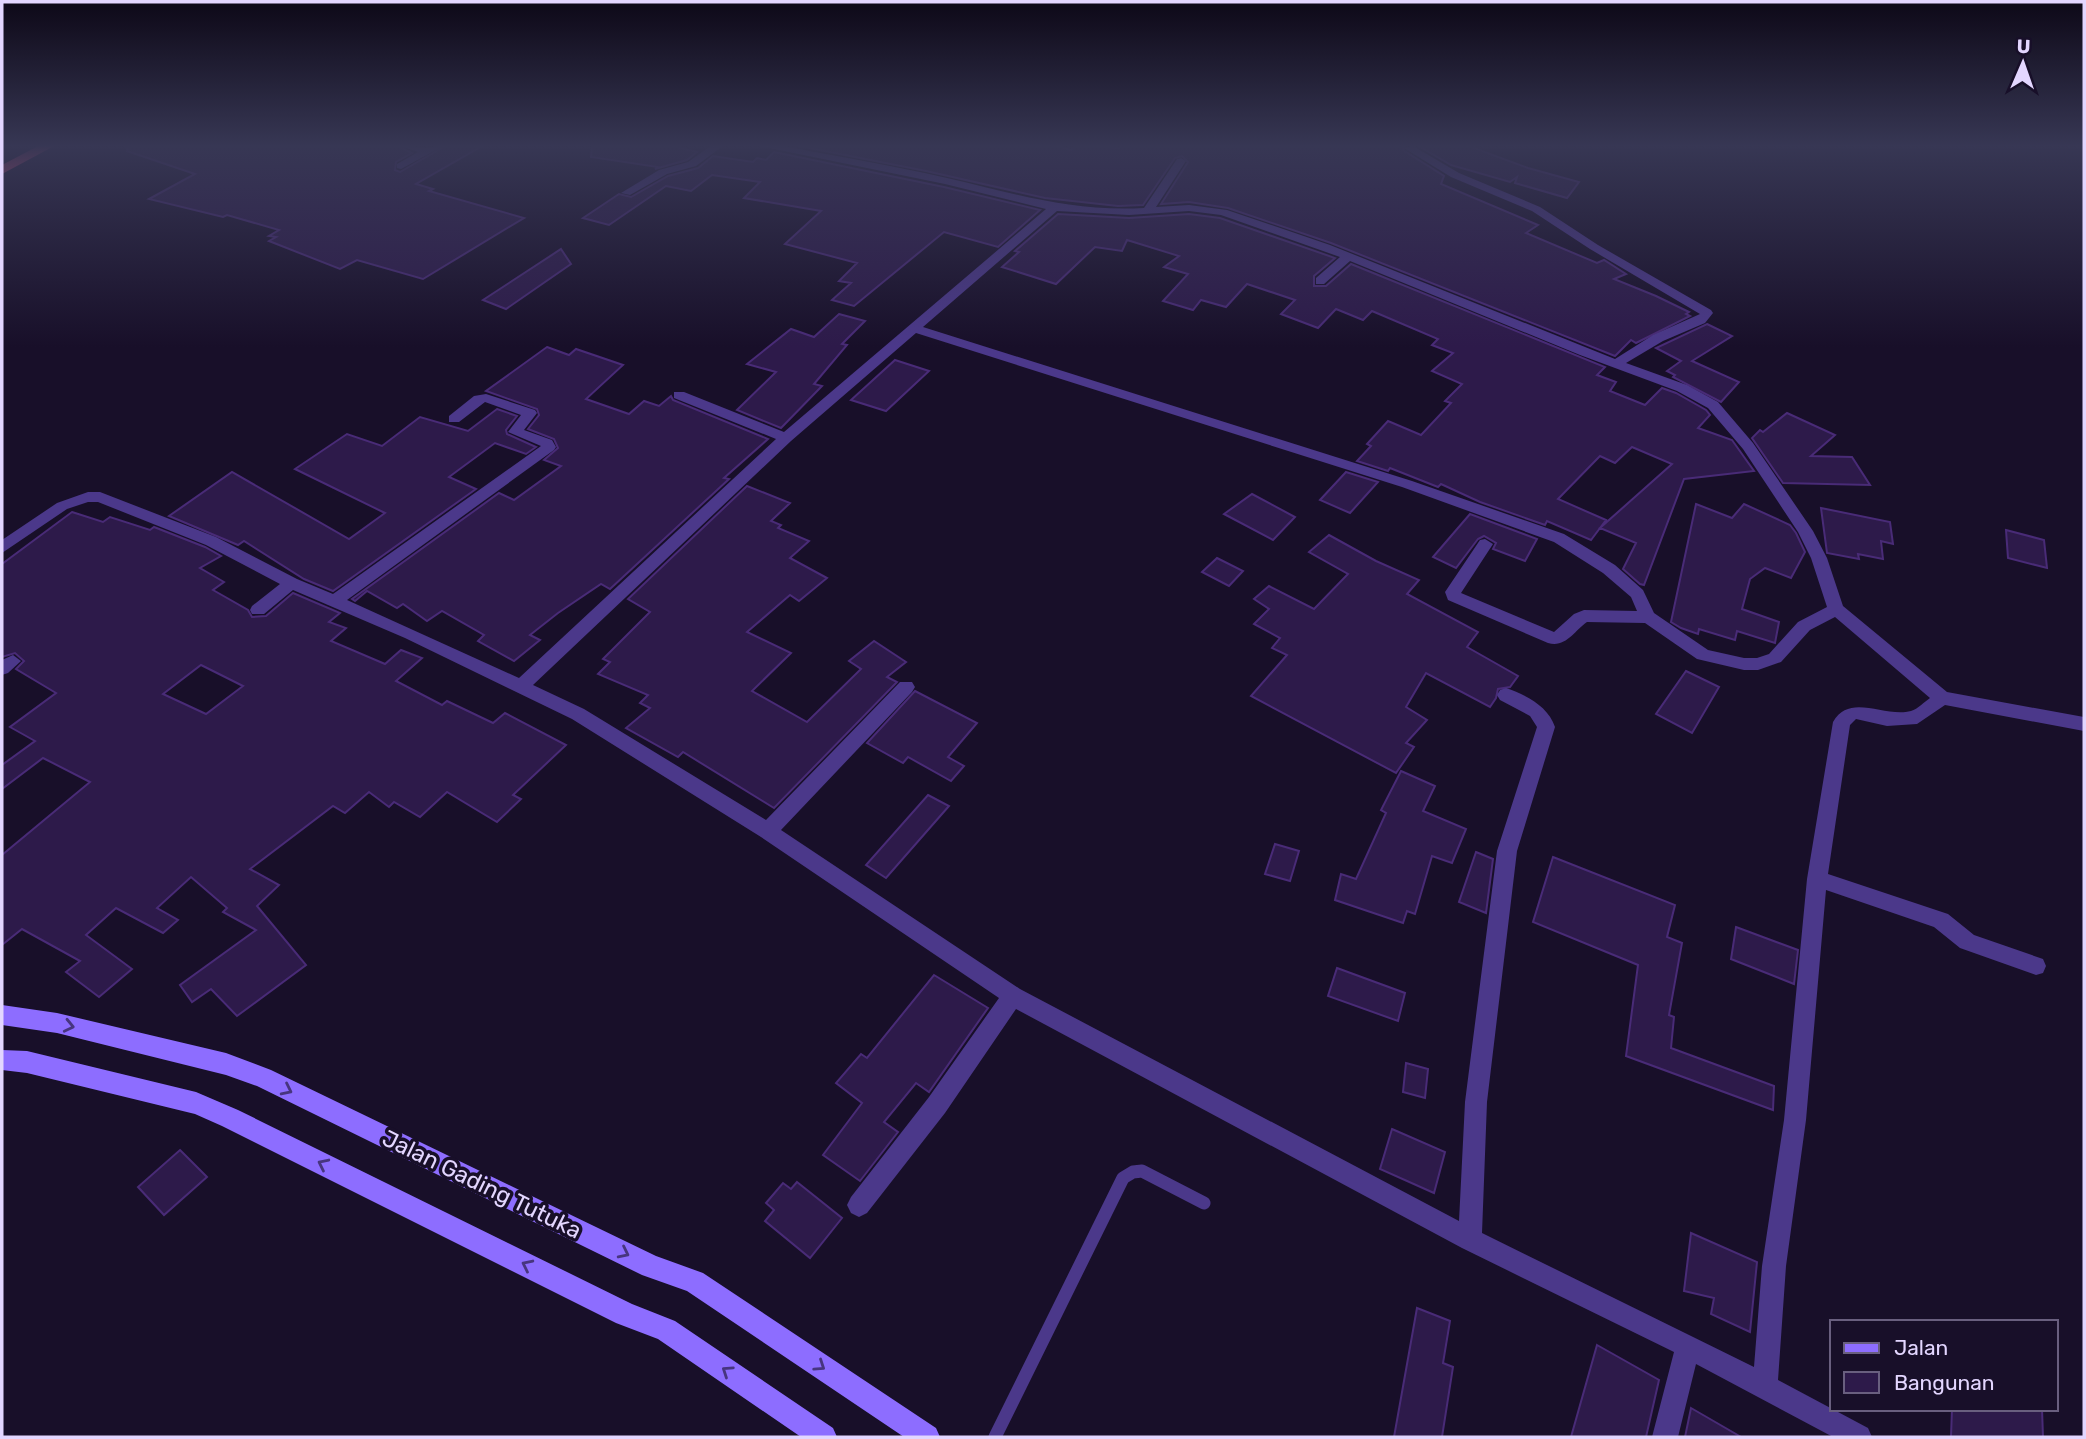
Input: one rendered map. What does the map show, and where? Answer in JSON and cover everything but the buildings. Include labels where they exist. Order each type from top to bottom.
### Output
[{"type":"main road","name":"Jalan Gading Tutuka","points":[[2,1016],[57,1023],[226,1064],[263,1078],[651,1266],[694,1282],[927,1437]]},
{"type":"main road","points":[[2,1060],[27,1062],[196,1103],[230,1118],[625,1314],[666,1330],[824,1437]]},
{"type":"street","points":[[520,687],[786,438],[1049,212]]},
{"type":"street","points":[[1223,212],[1347,257],[1682,388],[1723,414],[1748,446],[1805,531],[1819,558],[1836,609],[1942,698],[2084,724]]},
{"type":"street","points":[[1541,212],[1594,247],[1707,313],[1701,320],[1658,338],[1617,363]]},
{"type":"street","points":[[1320,281],[1347,257]]},
{"type":"street","points":[[912,328],[1407,484],[1559,538],[1609,569],[1637,594],[1648,617],[1703,655],[1729,662],[1758,664],[1774,658],[1804,626],[1836,609]]},
{"type":"street","points":[[679,394],[786,438]]},
{"type":"street","points":[[334,602],[549,447],[547,443],[515,432],[530,413],[486,398],[479,399],[454,419]]},
{"type":"street","points":[[2,548],[62,507],[94,496],[125,505],[211,541],[291,583],[411,634],[578,713],[768,831],[1013,996],[1471,1240],[1765,1385],[1859,1437]]},
{"type":"street","points":[[1485,544],[1452,592],[1460,601],[1554,639],[1563,637],[1577,619],[1584,616],[1648,617]]},
{"type":"street","points":[[258,610],[291,583]]},
{"type":"street","points":[[768,831],[906,687]]},
{"type":"street","points":[[1471,1240],[1476,1102],[1507,851],[1546,727],[1544,719],[1538,713],[1507,695]]},
{"type":"street","points":[[1765,1385],[1774,1266],[1795,1119],[1817,879],[1842,722],[1853,712],[1887,719],[1917,717],[1942,698]]},
{"type":"street","points":[[1817,879],[1941,920],[1967,942],[2036,966]]},
{"type":"street","points":[[859,1205],[937,1105],[1013,996]]},
{"type":"street","points":[[1665,1437],[1688,1346]]},
{"type":"lane","points":[[995,1437],[1123,1178],[1133,1172],[1142,1171],[1204,1203]]}]
